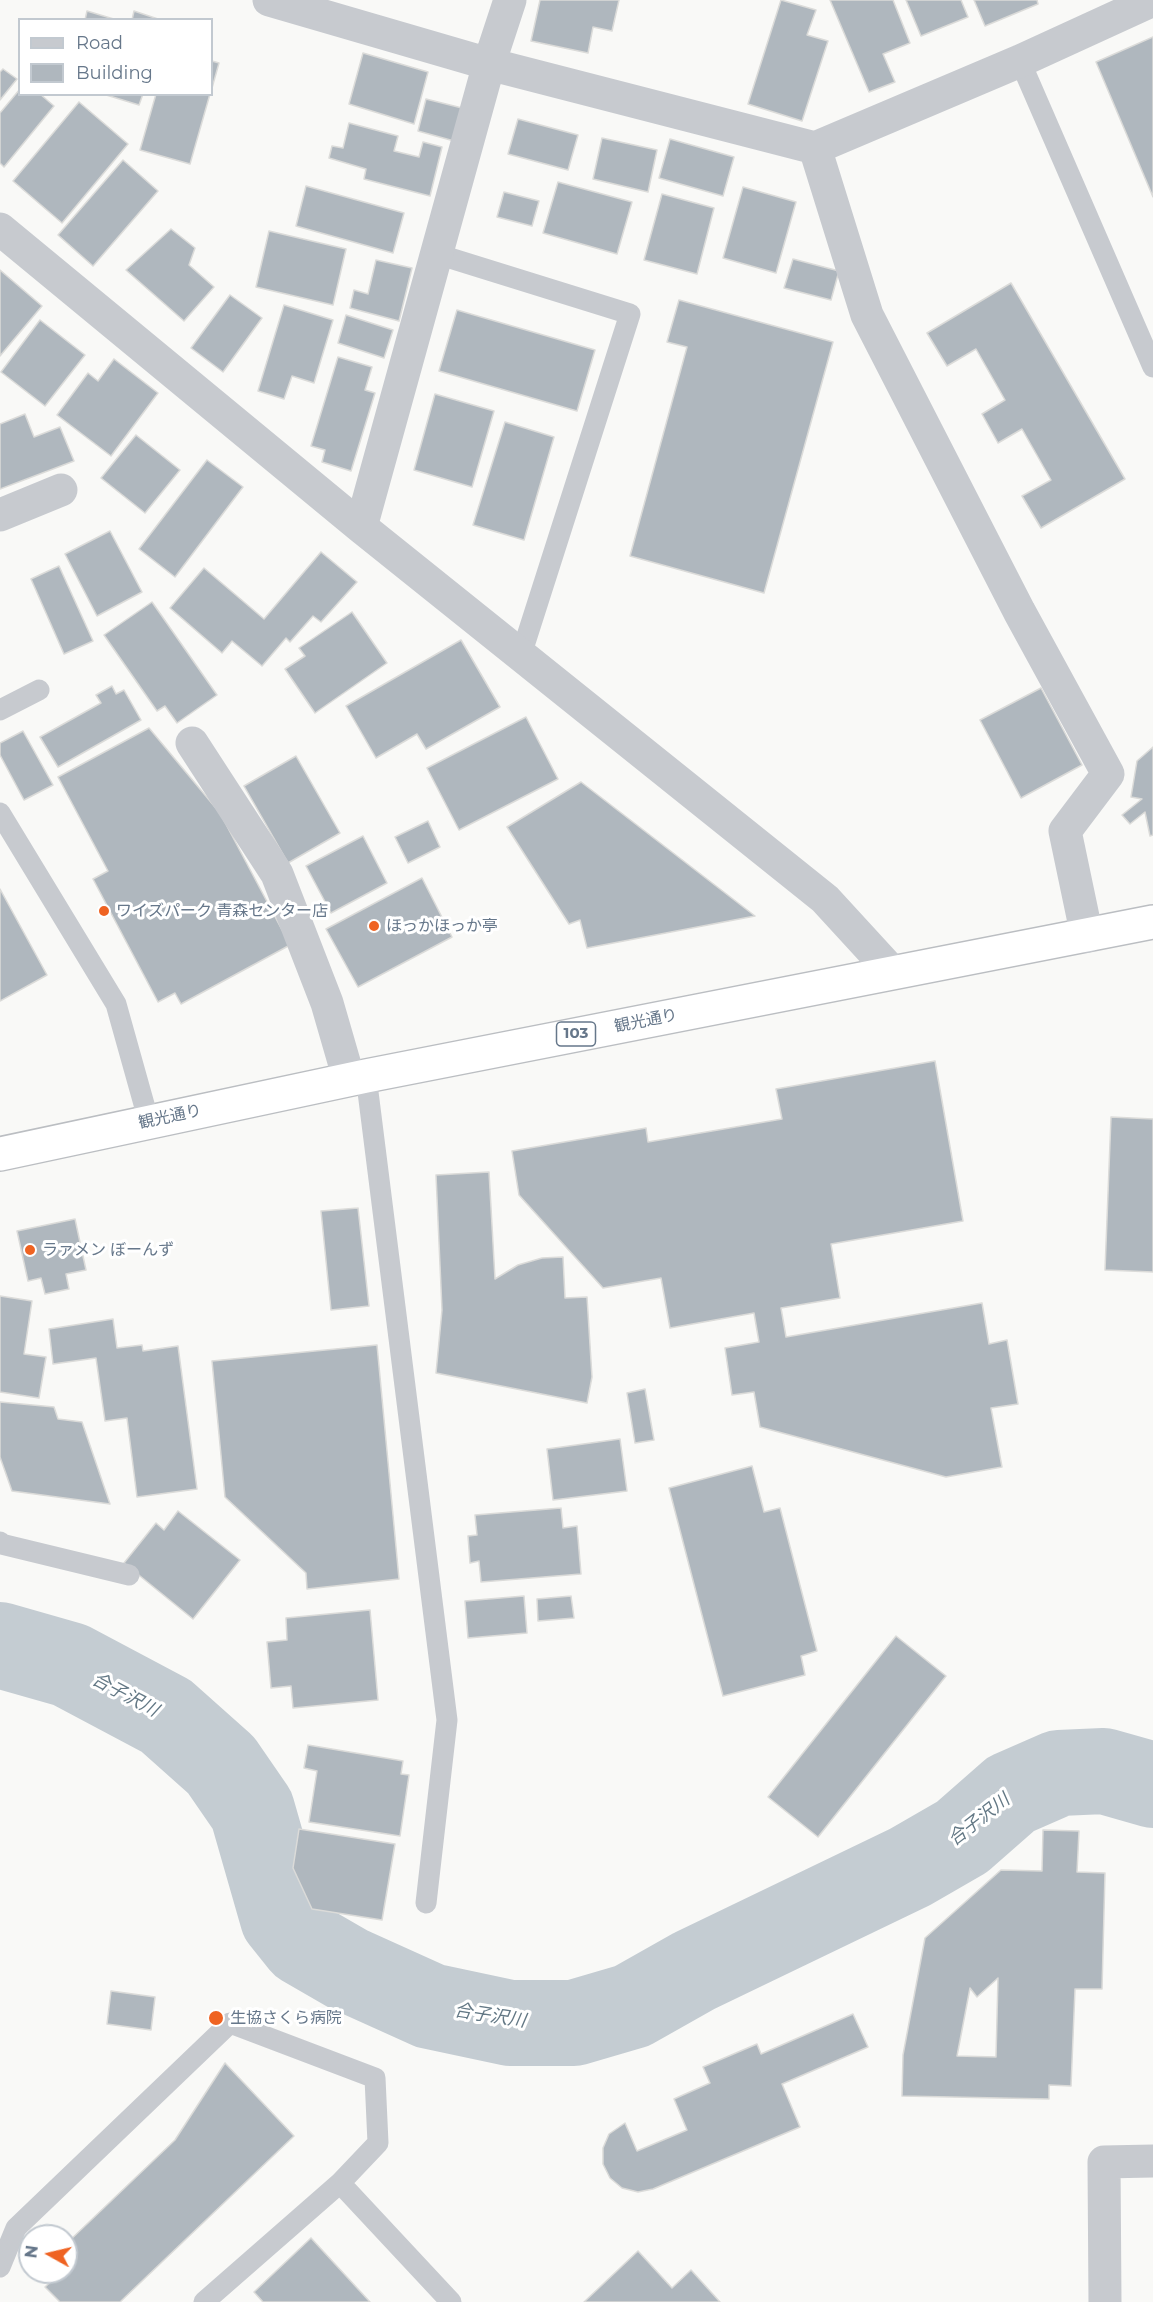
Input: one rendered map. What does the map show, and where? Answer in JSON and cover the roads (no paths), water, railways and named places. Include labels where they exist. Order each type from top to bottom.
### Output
[{"type":"highway","name":"観光通り","points":[[0,1154],[357,1077],[1153,922]]},
{"type":"street","points":[[269,0],[489,64],[815,148],[1020,61],[1153,0]]},
{"type":"street","points":[[361,527],[489,64],[510,0]]},
{"type":"street","points":[[815,148],[867,315],[1019,610],[1108,774],[1065,831],[1087,936]]},
{"type":"street","points":[[0,229],[361,527],[825,900],[892,972]]},
{"type":"street","points":[[0,515],[62,490]]},
{"type":"street","points":[[192,743],[277,874],[357,1077]]},
{"type":"street","points":[[1105,2302],[1104,2162],[1153,2161]]},
{"type":"lane","points":[[1020,61],[1153,367]]},
{"type":"lane","points":[[437,254],[630,314],[521,655]]},
{"type":"lane","points":[[0,710],[39,690]]},
{"type":"lane","points":[[0,813],[116,1004],[148,1122]]},
{"type":"lane","points":[[357,1077],[447,1720],[426,1903]]},
{"type":"lane","points":[[0,1542],[129,1575]]},
{"type":"lane","points":[[0,2267],[16,2228],[230,2024],[375,2078],[378,2143],[340,2184],[204,2302]]},
{"type":"lane","points":[[340,2184],[451,2302]]},
{"type":"waterway","name":"合子沢川","points":[[0,1645],[70,1665],[166,1716],[221,1765],[252,1810],[283,1918],[303,1943],[348,1969],[430,2006],[510,2023],[574,2023],[632,2006],[694,1971],[910,1867],[962,1837],[1011,1794],[1059,1773],[1104,1771],[1153,1785]]},
{"type":"place","name":"ワイズパーク 青森センター店","points":[[104,911]]},
{"type":"place","name":"ほっかほっか亭","points":[[374,926]]},
{"type":"place","name":"ラァメン ぼーんず","points":[[30,1250]]},
{"type":"place","name":"生協さくら病院","points":[[216,2018]]}]
